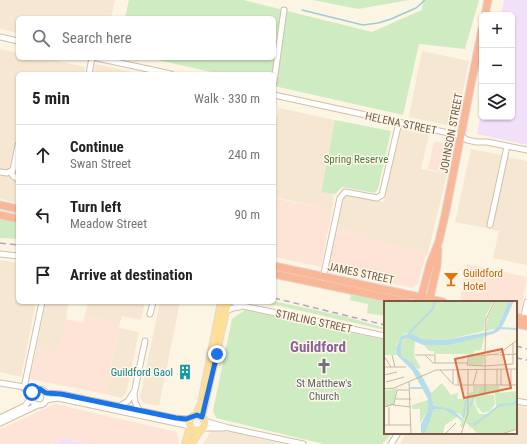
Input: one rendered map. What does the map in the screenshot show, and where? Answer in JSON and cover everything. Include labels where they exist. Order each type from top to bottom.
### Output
[{"type":"highway","points":[[486,12],[488,0]]},
{"type":"highway","name":"JOHNSON STREET","points":[[429,301],[437,266],[439,241],[479,44]]},
{"type":"highway","points":[[0,205],[16,209]]},
{"type":"highway","points":[[0,215],[16,218]]},
{"type":"highway","name":"JOHNSON STREET","points":[[421,300],[430,264],[439,241]]},
{"type":"highway","name":"JAMES STREET","points":[[276,266],[429,301]]},
{"type":"highway","name":"JAMES STREET","points":[[276,274],[402,301]]},
{"type":"main road","points":[[198,418],[221,304]]},
{"type":"main road","points":[[198,418],[228,304]]},
{"type":"main road","points":[[185,444],[190,427],[189,421],[198,418]]},
{"type":"main road","points":[[191,444],[205,425],[198,418]]},
{"type":"main road","points":[[190,427],[193,430],[201,430]]},
{"type":"street","points":[[275,72],[284,10]]},
{"type":"street","points":[[0,37],[16,41]]},
{"type":"street","points":[[89,72],[92,60]]},
{"type":"street","points":[[106,60],[161,72]]},
{"type":"street","points":[[140,72],[141,68]]},
{"type":"street","name":"HELENA STREET","points":[[276,96],[461,136],[467,140],[487,142],[527,150]]},
{"type":"street","points":[[322,285],[340,198],[345,192],[377,198],[382,195],[398,122]]},
{"type":"street","points":[[490,225],[507,146]]},
{"type":"street","points":[[11,172],[16,153]]},
{"type":"street","points":[[0,172],[11,172]]},
{"type":"street","points":[[11,172],[13,176],[16,177]]},
{"type":"street","points":[[0,254],[16,256]]},
{"type":"street","points":[[522,322],[527,302]]},
{"type":"street","points":[[24,388],[42,304]]},
{"type":"street","points":[[150,314],[152,304]]},
{"type":"street","name":"STIRLING STREET","points":[[238,304],[384,336]]},
{"type":"street","name":"STIRLING STREET","points":[[226,311],[243,306]]},
{"type":"street","points":[[139,410],[134,397],[145,341]]},
{"type":"street","points":[[0,383],[43,390],[46,393],[54,393],[176,418],[198,418],[229,428],[303,444]]},
{"type":"street","points":[[24,388],[31,396],[33,403],[38,405]]},
{"type":"street","points":[[120,406],[129,400],[135,388]]},
{"type":"street","points":[[0,418],[25,406],[33,391],[37,389]]},
{"type":"street","points":[[46,393],[46,400]]},
{"type":"street","points":[[0,423],[42,404],[46,400],[58,398],[190,427]]},
{"type":"street","points":[[517,401],[527,403]]},
{"type":"street","points":[[201,430],[229,428]]},
{"type":"street","points":[[391,444],[397,434]]},
{"type":"shaded area","points":[[0,0],[115,0],[111,16],[16,16],[16,33],[0,29]]},
{"type":"shaded area","points":[[504,0],[527,0],[527,145],[477,134],[480,120],[515,120],[515,12],[502,12]]},
{"type":"shaded area","points":[[0,49],[16,53],[16,60],[52,60],[85,67],[84,72],[16,72],[16,203],[0,199]]},
{"type":"shaded area","points":[[422,51],[469,61],[456,127],[409,117]]},
{"type":"shaded area","points":[[95,64],[131,72],[93,72]]},
{"type":"shaded area","points":[[279,108],[335,120],[321,191],[334,195],[332,210],[276,197],[276,120]]},
{"type":"shaded area","points":[[400,129],[429,135],[421,169],[447,174],[428,253],[370,240],[369,236],[337,228],[345,194],[384,202]]},
{"type":"shaded area","points":[[434,141],[450,145],[444,173],[428,169]]},
{"type":"shaded area","points":[[471,149],[501,155],[486,228],[455,222]]},
{"type":"shaded area","points":[[507,157],[527,161],[527,265],[493,258],[499,231],[492,230]]},
{"type":"shaded area","points":[[276,198],[332,210],[321,267],[276,257]]},
{"type":"shaded area","points":[[337,228],[369,236],[370,240],[428,253],[425,258],[418,284],[412,288],[329,270],[328,267]]},
{"type":"shaded area","points":[[0,260],[16,263],[16,304],[36,304],[21,377],[0,372]]},
{"type":"shaded area","points":[[467,264],[527,277],[520,313],[517,312],[517,301],[467,301],[460,299]]},
{"type":"shaded area","points":[[46,304],[69,304],[59,351],[37,346]]},
{"type":"shaded area","points":[[88,304],[145,304],[141,320],[122,316],[120,323],[85,315]]},
{"type":"shaded area","points":[[160,304],[180,304],[159,406],[143,403],[140,397]]},
{"type":"shaded area","points":[[85,315],[120,323],[105,394],[30,379],[37,346],[59,350],[65,319],[83,323]]},
{"type":"shaded area","points":[[119,328],[139,332],[126,394],[121,398],[105,394]]},
{"type":"shaded area","points":[[55,404],[177,432],[179,444],[88,444],[70,440],[66,437],[52,444],[0,444],[0,429]]},
{"type":"shaded area","points":[[517,406],[527,408],[527,444],[400,444],[405,434],[517,434]]},
{"type":"shaded area","points":[[211,431],[230,432],[284,444],[203,444]]},
{"type":"shaded area","points":[[67,437],[70,440],[88,444],[52,444]]},
{"type":"green space","points":[[129,0],[243,0],[372,32],[422,10],[423,0],[479,0],[465,49],[419,44],[403,115],[276,86],[276,72],[211,72],[158,60],[276,60],[276,16],[125,16]]},
{"type":"green space","points":[[313,0],[409,0],[358,9]]},
{"type":"green space","name":"Spring Reserve","points":[[335,120],[391,131],[378,189],[375,193],[342,187],[335,194],[321,192]]},
{"type":"green space","points":[[0,217],[16,221],[16,239],[0,238]]},
{"type":"green space","points":[[351,295],[387,301],[384,301],[384,316],[367,313],[368,304],[350,300]]},
{"type":"green space","points":[[276,301],[347,317],[384,328],[384,330],[280,306],[265,304],[276,304]]},
{"type":"green space","points":[[245,310],[384,340],[384,434],[390,434],[388,438],[382,444],[324,444],[216,418],[213,411],[232,319]]},
{"type":"waterway","points":[[302,10],[363,25],[391,19],[416,8],[425,0]]},
{"type":"railway","points":[[0,243],[16,245]]},
{"type":"railway","points":[[276,298],[384,325]]},
{"type":"railway","points":[[517,346],[527,349]]},
{"type":"railway","points":[[517,358],[527,360]]},
{"type":"place","name":"Guildford Hotel","points":[[451,279]]},
{"type":"place","name":"St Matthew's Church","points":[[324,366]]},
{"type":"place","name":"Guildford Gaol","points":[[185,372]]},
{"type":"district","name":"Guildford","points":[[318,347]]},
{"type":"route","points":[[32,392],[40,389],[46,393],[61,394],[176,418],[186,419],[197,415],[202,417],[217,354]]}]
